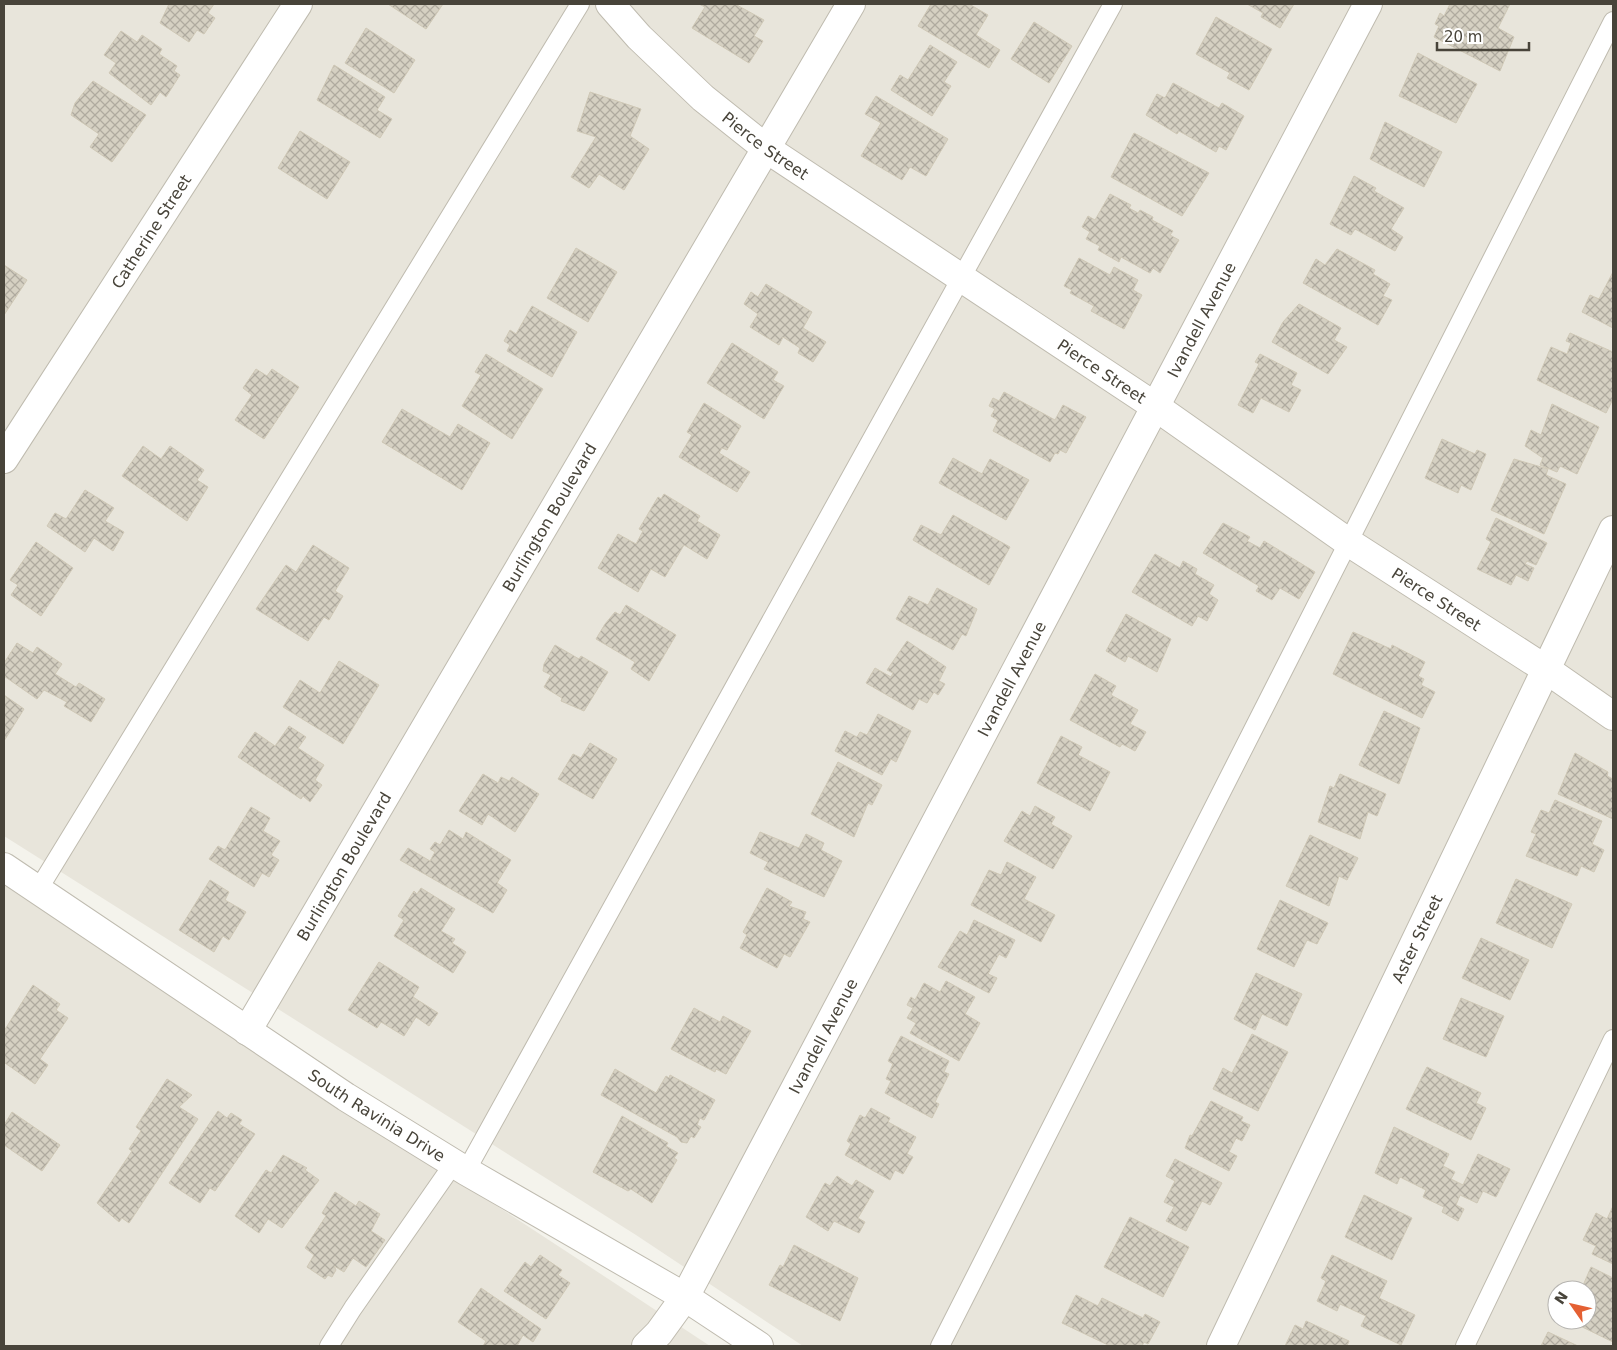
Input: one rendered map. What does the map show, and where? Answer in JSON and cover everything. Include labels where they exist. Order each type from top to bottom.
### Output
[{"type":"street","name":"Catherine Street","points":[[4,459],[298,4]]},
{"type":"street","name":"Pierce Street","points":[[610,4],[639,37],[703,98],[767,150],[1156,407],[1348,542],[1547,670],[1613,716]]},
{"type":"street","name":"Burlington Boulevard","points":[[248,1031],[851,4]]},
{"type":"street","name":"Ivandell Avenue","points":[[646,1346],[659,1333],[684,1297],[1368,4]]},
{"type":"street","name":"Aster Street","points":[[1221,1346],[1613,530]]},
{"type":"street","name":"South Ravinia Drive","points":[[4,867],[346,1097],[460,1167],[684,1297],[759,1346]]},
{"type":"lane","points":[[38,890],[580,4]]},
{"type":"lane","points":[[329,1346],[359,1300],[460,1167],[1113,4]]},
{"type":"lane","points":[[940,1346],[1613,21]]},
{"type":"lane","points":[[1465,1346],[1613,1039]]},
{"type":"shaded area","points":[[4,4],[1613,4],[1613,1346],[803,1346],[636,1235],[4,836]]},
{"type":"shaded area","points":[[4,883],[613,1282],[710,1346],[4,1346]]},
{"type":"building","points":[[169,4],[214,4],[208,13],[215,18],[204,34],[197,30],[189,42],[160,23]]},
{"type":"building","points":[[388,4],[443,4],[426,29]]},
{"type":"building","points":[[699,4],[735,4],[764,20],[754,36],[763,41],[749,63],[692,28],[705,7]]},
{"type":"building","points":[[931,4],[969,4],[988,15],[976,35],[1000,50],[989,68],[918,26]]},
{"type":"building","points":[[1247,4],[1294,4],[1280,28],[1261,17],[1263,13]]},
{"type":"building","points":[[1450,4],[1510,4],[1498,28],[1514,37],[1500,71],[1434,37],[1439,26],[1435,24],[1440,13],[1444,16]]},
{"type":"building","points":[[1216,17],[1272,49],[1249,90],[1227,78],[1230,73],[1196,54]]},
{"type":"building","points":[[1034,22],[1072,46],[1049,83],[1011,59]]},
{"type":"building","points":[[366,28],[415,60],[394,93],[345,63]]},
{"type":"building","points":[[121,31],[137,42],[142,35],[162,49],[159,54],[177,66],[174,71],[180,75],[166,97],[160,92],[151,105],[109,73],[116,63],[104,55]]},
{"type":"building","points":[[930,45],[957,62],[944,82],[951,86],[932,116],[891,90],[900,75],[908,80]]},
{"type":"building","points":[[1418,53],[1477,84],[1456,123],[1399,96]]},
{"type":"building","points":[[334,65],[385,97],[377,110],[392,119],[380,138],[317,100]]},
{"type":"building","points":[[93,81],[146,115],[112,162],[90,147],[99,134],[71,115],[75,103]]},
{"type":"building","points":[[1173,83],[1219,108],[1222,103],[1244,116],[1226,150],[1219,146],[1216,152],[1179,131],[1177,134],[1146,115],[1157,94],[1165,98]]},
{"type":"building","points":[[590,92],[641,109],[630,136],[649,149],[624,190],[599,174],[589,188],[571,177],[596,137],[577,131]]},
{"type":"building","points":[[876,96],[948,139],[926,176],[910,167],[902,180],[861,156],[881,123],[865,114]]},
{"type":"building","points":[[1385,122],[1442,152],[1424,187],[1370,159]]},
{"type":"building","points":[[300,131],[350,162],[327,199],[278,168]]},
{"type":"building","points":[[1134,133],[1209,173],[1182,216],[1111,177]]},
{"type":"building","points":[[1354,176],[1376,188],[1374,191],[1404,208],[1391,229],[1403,237],[1395,251],[1355,229],[1351,235],[1330,224]]},
{"type":"building","points":[[1110,194],[1131,205],[1129,208],[1138,213],[1140,210],[1153,217],[1152,220],[1173,231],[1170,235],[1179,240],[1160,273],[1153,268],[1150,273],[1121,257],[1119,262],[1098,250],[1100,246],[1086,239],[1090,232],[1082,227],[1088,216],[1095,220]]},
{"type":"building","points":[[576,248],[617,272],[588,322],[547,298]]},
{"type":"building","points":[[1337,249],[1375,270],[1373,274],[1390,284],[1383,296],[1392,300],[1378,325],[1303,283],[1316,259],[1325,265]]},
{"type":"building","points":[[1079,258],[1110,275],[1114,267],[1138,280],[1133,290],[1142,295],[1124,329],[1091,311],[1094,306],[1070,293],[1072,290],[1064,286]]},
{"type":"building","points":[[4,265],[27,280],[4,315]]},
{"type":"building","points":[[1613,272],[1613,328],[1582,312],[1590,295],[1599,299]]},
{"type":"building","points":[[766,284],[812,312],[803,328],[826,342],[813,362],[798,353],[800,348],[783,337],[779,345],[750,327],[758,314],[744,304],[751,292],[758,297]]},
{"type":"building","points":[[1299,304],[1341,328],[1334,340],[1347,347],[1328,374],[1272,342],[1283,322]]},
{"type":"building","points":[[532,306],[577,332],[552,377],[507,351],[510,345],[504,341],[510,330],[516,334]]},
{"type":"building","points":[[1570,333],[1613,352],[1613,399],[1606,413],[1537,380],[1551,347],[1567,354],[1571,343],[1566,341]]},
{"type":"building","points":[[732,343],[778,372],[773,380],[784,386],[764,419],[707,383]]},
{"type":"building","points":[[486,354],[543,389],[512,439],[462,406],[481,375],[475,372]]},
{"type":"building","points":[[1260,354],[1297,373],[1291,385],[1301,390],[1289,412],[1261,398],[1253,413],[1238,405],[1259,364],[1255,362]]},
{"type":"building","points":[[256,369],[267,376],[272,369],[299,387],[264,439],[235,420],[252,395],[243,388]]},
{"type":"building","points":[[1004,392],[1055,420],[1063,405],[1086,417],[1066,453],[1060,450],[1058,454],[1055,453],[1050,462],[993,431],[998,420],[991,416],[995,409],[989,406],[993,398],[999,401]]},
{"type":"building","points":[[704,403],[741,426],[727,450],[722,448],[719,453],[750,472],[737,492],[679,457],[692,435],[687,432]]},
{"type":"building","points":[[1552,404],[1599,427],[1577,474],[1560,466],[1557,472],[1540,465],[1543,458],[1525,446],[1531,430],[1541,435]]},
{"type":"building","points":[[402,409],[450,437],[458,424],[490,443],[462,490],[382,442]]},
{"type":"building","points":[[1442,439],[1475,454],[1477,450],[1486,454],[1471,490],[1461,485],[1458,493],[1425,478]]},
{"type":"building","points":[[143,446],[161,459],[170,446],[204,470],[197,480],[208,487],[187,521],[122,476]]},
{"type":"building","points":[[953,458],[982,474],[990,459],[1029,480],[1006,520],[939,483]]},
{"type":"building","points":[[1514,459],[1548,469],[1546,475],[1566,484],[1544,534],[1491,510]]},
{"type":"building","points":[[85,490],[114,508],[105,521],[124,532],[113,551],[94,538],[85,552],[47,526],[55,513],[66,519]]},
{"type":"building","points":[[664,494],[700,516],[697,521],[720,535],[707,559],[684,545],[665,577],[651,569],[638,592],[598,568],[618,534],[636,544],[643,531],[639,529],[658,497],[661,499]]},
{"type":"building","points":[[953,515],[1010,547],[989,585],[913,540],[921,525],[941,535]]},
{"type":"building","points":[[1496,518],[1547,543],[1536,565],[1527,561],[1525,564],[1534,568],[1528,581],[1516,575],[1511,585],[1477,569],[1491,542],[1486,539]]},
{"type":"building","points":[[1223,523],[1250,537],[1247,541],[1260,548],[1264,541],[1315,572],[1299,599],[1280,588],[1272,600],[1256,591],[1259,586],[1203,553]]},
{"type":"building","points":[[36,542],[73,568],[41,616],[11,595],[18,585],[10,580]]},
{"type":"building","points":[[313,545],[349,568],[335,591],[343,596],[329,620],[324,617],[308,641],[256,609],[286,565],[296,572]]},
{"type":"building","points":[[1155,554],[1180,568],[1183,561],[1197,569],[1195,574],[1214,585],[1209,594],[1218,600],[1207,621],[1198,616],[1192,626],[1132,592]]},
{"type":"building","points":[[937,588],[977,609],[966,636],[962,634],[953,650],[896,619],[909,596],[928,605]]},
{"type":"building","points":[[626,605],[676,635],[649,681],[631,669],[635,662],[596,639],[615,612],[620,615]]},
{"type":"building","points":[[1126,614],[1171,639],[1157,672],[1128,656],[1125,662],[1106,651]]},
{"type":"building","points":[[1353,632],[1391,649],[1392,645],[1425,662],[1418,676],[1424,679],[1421,685],[1435,692],[1422,718],[1333,674]]},
{"type":"building","points":[[907,641],[946,667],[939,681],[945,684],[938,695],[934,692],[927,703],[919,699],[913,710],[866,683],[875,668],[891,677],[893,673],[887,670]]},
{"type":"building","points":[[17,643],[33,653],[37,647],[62,664],[55,674],[76,687],[79,683],[105,699],[91,722],[64,706],[67,702],[44,690],[37,699],[4,676],[4,663]]},
{"type":"building","points":[[555,645],[579,659],[581,656],[608,672],[584,711],[561,701],[562,698],[544,687],[551,675],[543,671],[544,664]]},
{"type":"building","points":[[339,661],[379,685],[343,744],[283,707],[300,680],[320,693]]},
{"type":"building","points":[[1095,674],[1116,686],[1111,695],[1138,710],[1130,724],[1146,732],[1135,751],[1122,744],[1120,747],[1070,720]]},
{"type":"building","points":[[4,695],[24,709],[4,741]]},
{"type":"building","points":[[1384,711],[1420,728],[1399,784],[1359,765]]},
{"type":"building","points":[[878,714],[911,731],[896,762],[891,759],[882,775],[835,751],[845,731],[857,737],[860,732],[867,735]]},
{"type":"building","points":[[289,726],[306,737],[298,748],[324,765],[315,780],[322,785],[310,802],[303,796],[301,799],[238,757],[255,732],[275,746]]},
{"type":"building","points":[[1061,736],[1082,747],[1078,755],[1110,772],[1090,811],[1037,783]]},
{"type":"building","points":[[590,743],[617,759],[593,799],[558,779],[573,754],[581,758]]},
{"type":"building","points":[[1575,753],[1608,772],[1607,776],[1613,779],[1613,819],[1558,794]]},
{"type":"building","points":[[838,762],[882,785],[872,805],[868,803],[854,837],[811,814]]},
{"type":"building","points":[[483,774],[498,783],[501,777],[509,781],[512,777],[539,794],[515,832],[488,814],[482,825],[459,811]]},
{"type":"building","points":[[1340,774],[1386,794],[1377,816],[1368,812],[1360,839],[1318,822],[1330,786],[1334,788]]},
{"type":"building","points":[[1555,800],[1602,821],[1592,844],[1604,850],[1594,872],[1581,866],[1577,876],[1526,856],[1536,834],[1531,832],[1541,810],[1549,813]]},
{"type":"building","points":[[1035,806],[1055,817],[1051,824],[1072,836],[1053,869],[1004,841],[1022,811],[1030,816]]},
{"type":"building","points":[[251,807],[270,818],[263,831],[280,841],[271,855],[279,860],[269,877],[262,873],[254,887],[209,859],[218,846],[225,850]]},
{"type":"building","points":[[449,830],[463,839],[466,832],[511,860],[497,883],[507,890],[493,913],[400,860],[408,848],[430,861],[435,852],[430,849],[435,842],[440,845]]},
{"type":"building","points":[[760,832],[799,848],[806,834],[824,843],[821,850],[842,861],[824,897],[764,869],[768,862],[750,853]]},
{"type":"building","points":[[1310,835],[1358,858],[1347,880],[1339,876],[1329,906],[1286,886]]},
{"type":"building","points":[[1007,862],[1036,877],[1024,899],[1055,915],[1041,942],[971,905],[989,870],[1001,875]]},
{"type":"building","points":[[1516,879],[1572,904],[1552,948],[1496,923]]},
{"type":"building","points":[[210,880],[229,892],[225,900],[246,912],[229,940],[223,936],[214,952],[179,930]]},
{"type":"building","points":[[421,888],[455,909],[441,931],[455,939],[452,943],[466,952],[453,973],[394,936],[404,920],[398,916],[414,891],[417,894]]},
{"type":"building","points":[[767,888],[792,902],[789,906],[806,912],[803,919],[810,922],[790,957],[784,954],[777,968],[740,948],[747,935],[743,932]]},
{"type":"building","points":[[1280,900],[1328,923],[1317,944],[1307,940],[1294,967],[1257,949]]},
{"type":"building","points":[[974,920],[1015,940],[1006,958],[999,954],[988,974],[997,978],[989,993],[938,967],[960,931],[967,935]]},
{"type":"building","points":[[1481,938],[1529,960],[1510,1000],[1462,978]]},
{"type":"building","points":[[379,962],[419,987],[413,997],[438,1013],[429,1026],[416,1017],[404,1036],[381,1022],[377,1028],[348,1010]]},
{"type":"building","points":[[1256,973],[1302,994],[1287,1026],[1262,1014],[1255,1030],[1234,1019]]},
{"type":"building","points":[[946,981],[975,997],[965,1014],[980,1023],[959,1061],[910,1033],[916,1023],[907,1018],[913,1008],[907,1005],[911,997],[915,1000],[924,983],[940,992]]},
{"type":"building","points":[[33,985],[60,1004],[56,1010],[68,1018],[40,1059],[48,1065],[35,1084],[5,1063],[4,1066],[4,1031]]},
{"type":"building","points":[[1461,998],[1504,1016],[1486,1057],[1443,1039]]},
{"type":"building","points":[[694,1008],[720,1022],[723,1016],[751,1031],[726,1074],[716,1069],[715,1072],[671,1049]]},
{"type":"building","points":[[1252,1034],[1288,1052],[1258,1111],[1213,1089],[1223,1068],[1232,1073]]},
{"type":"building","points":[[901,1036],[949,1061],[944,1072],[949,1074],[935,1102],[939,1104],[932,1118],[885,1093],[891,1081],[886,1079],[893,1064],[888,1061]]},
{"type":"building","points":[[1427,1067],[1481,1093],[1476,1103],[1486,1108],[1471,1140],[1406,1109]]},
{"type":"building","points":[[615,1069],[656,1093],[666,1076],[669,1078],[670,1075],[715,1100],[704,1120],[700,1118],[697,1125],[701,1127],[694,1138],[691,1136],[687,1143],[681,1142],[677,1137],[601,1095]]},
{"type":"building","points":[[167,1079],[192,1095],[179,1107],[198,1119],[129,1223],[122,1218],[119,1222],[97,1203],[132,1151],[129,1149],[141,1131],[136,1127]]},
{"type":"building","points":[[1211,1101],[1243,1117],[1241,1121],[1250,1125],[1242,1141],[1236,1138],[1229,1152],[1237,1156],[1229,1171],[1185,1148],[1190,1135],[1192,1136]]},
{"type":"building","points":[[871,1108],[890,1118],[888,1122],[916,1137],[907,1154],[913,1157],[903,1174],[895,1170],[890,1180],[845,1155],[851,1144],[847,1141],[860,1115],[865,1118]]},
{"type":"building","points":[[218,1111],[227,1118],[231,1113],[242,1120],[239,1124],[255,1134],[215,1191],[210,1188],[200,1203],[169,1183]]},
{"type":"building","points":[[12,1112],[60,1145],[42,1171],[4,1145],[4,1125]]},
{"type":"building","points":[[622,1116],[668,1143],[666,1146],[678,1153],[674,1158],[677,1160],[652,1203],[631,1189],[628,1191],[593,1172]]},
{"type":"building","points":[[1394,1127],[1449,1154],[1443,1166],[1455,1172],[1451,1179],[1463,1185],[1478,1154],[1510,1169],[1496,1197],[1483,1191],[1477,1203],[1460,1195],[1456,1205],[1464,1209],[1458,1221],[1442,1212],[1444,1207],[1423,1197],[1426,1190],[1400,1177],[1397,1184],[1375,1173]]},
{"type":"building","points":[[283,1155],[307,1168],[305,1170],[319,1180],[282,1228],[268,1219],[259,1233],[235,1216],[266,1170],[271,1173]]},
{"type":"building","points":[[1175,1159],[1222,1183],[1210,1205],[1202,1201],[1186,1231],[1166,1221],[1174,1207],[1164,1202],[1175,1181],[1166,1176]]},
{"type":"building","points":[[837,1176],[852,1186],[856,1180],[874,1191],[858,1218],[865,1222],[859,1233],[834,1221],[828,1231],[806,1217],[825,1183],[830,1186]]},
{"type":"building","points":[[335,1192],[356,1206],[359,1201],[380,1214],[371,1231],[385,1240],[366,1267],[353,1258],[344,1272],[334,1266],[336,1270],[332,1277],[328,1275],[325,1279],[307,1267],[314,1255],[305,1248],[326,1216],[322,1213]]},
{"type":"building","points":[[1364,1195],[1412,1218],[1392,1260],[1345,1237]]},
{"type":"building","points":[[1613,1206],[1613,1264],[1592,1254],[1596,1246],[1583,1240],[1596,1213],[1607,1219]]},
{"type":"building","points":[[1130,1217],[1189,1247],[1163,1297],[1104,1267]]},
{"type":"building","points":[[794,1245],[858,1278],[840,1321],[769,1285],[780,1265],[783,1267]]},
{"type":"building","points":[[540,1255],[562,1270],[558,1275],[570,1283],[546,1319],[504,1291],[525,1262],[531,1267]]},
{"type":"building","points":[[1332,1255],[1387,1281],[1379,1298],[1415,1315],[1401,1345],[1361,1326],[1366,1316],[1340,1304],[1337,1311],[1317,1301],[1326,1281],[1321,1278]]},
{"type":"building","points":[[1591,1267],[1613,1278],[1613,1342],[1588,1330],[1597,1330],[1597,1280],[1585,1280]]},
{"type":"building","points":[[481,1288],[541,1329],[533,1342],[523,1335],[517,1346],[483,1346],[486,1341],[458,1322]]},
{"type":"building","points":[[1076,1295],[1098,1306],[1102,1298],[1143,1318],[1145,1314],[1160,1322],[1148,1344],[1144,1342],[1142,1346],[1110,1346],[1062,1323]]},
{"type":"building","points":[[1306,1321],[1349,1341],[1347,1346],[1285,1346],[1295,1325],[1303,1329]]},
{"type":"building","points":[[1548,1332],[1578,1346],[1541,1346]]}]
